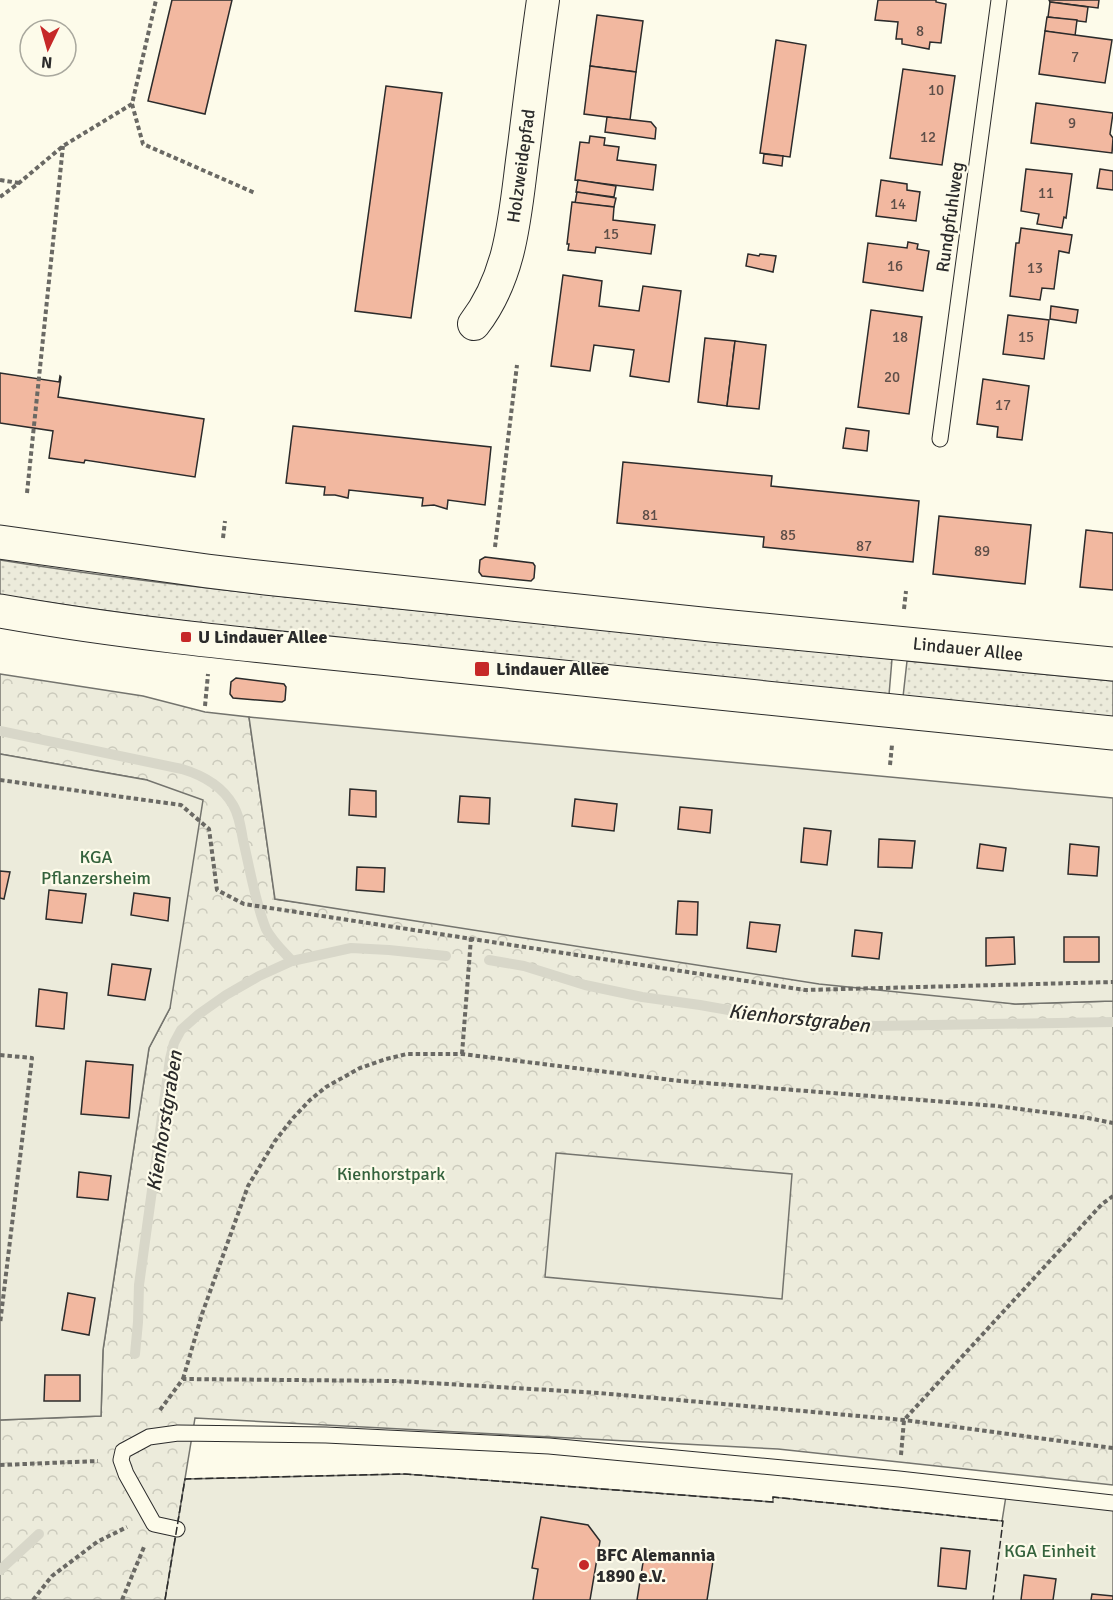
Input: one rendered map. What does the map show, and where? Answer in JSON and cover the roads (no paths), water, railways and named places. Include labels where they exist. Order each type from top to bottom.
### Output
[{"type":"main road","name":"Lindauer Allee","points":[[0,542],[266,578],[711,625],[1113,664]]},
{"type":"main road","points":[[0,611],[100,626],[570,679],[1113,733]]},
{"type":"street","name":"Holzweidepfad","points":[[474,324],[494,294],[507,257],[543,0]]},
{"type":"lane","name":"Rundpfuhlweg","points":[[940,439],[999,0]]},
{"type":"lane","points":[[177,1529],[151,1520],[121,1460],[123,1451],[149,1437],[178,1433],[315,1435],[549,1446],[899,1479],[1113,1503]]},
{"type":"waterway","points":[[0,731],[182,769],[197,774],[217,787],[228,798],[237,813],[256,897],[266,929],[274,942],[292,961]]},
{"type":"waterway","name":"Kienhorstgraben","points":[[135,1354],[139,1285],[170,1059],[174,1043],[181,1030],[226,995],[292,961],[351,948],[446,956]]},
{"type":"waterway","name":"Kienhorstgraben","points":[[489,960],[524,966],[585,985],[642,997],[774,1018],[875,1026],[1113,1022]]},
{"type":"waterway","name":"Kienhorstgraben","points":[[0,1570],[39,1534]]},
{"type":"place","name":"U Lindauer Allee","points":[[186,637]]},
{"type":"place","name":"Lindauer Allee","points":[[482,669]]},
{"type":"place","name":"BFC Alemannia 1890 e.V.","points":[[584,1565]]},
{"type":"park label","name":"KGA Pflanzersheim","points":[[96,867]]},
{"type":"park label","name":"Kienhorstpark","points":[[391,1174]]},
{"type":"park label","name":"KGA Einheit","points":[[1050,1551]]}]
